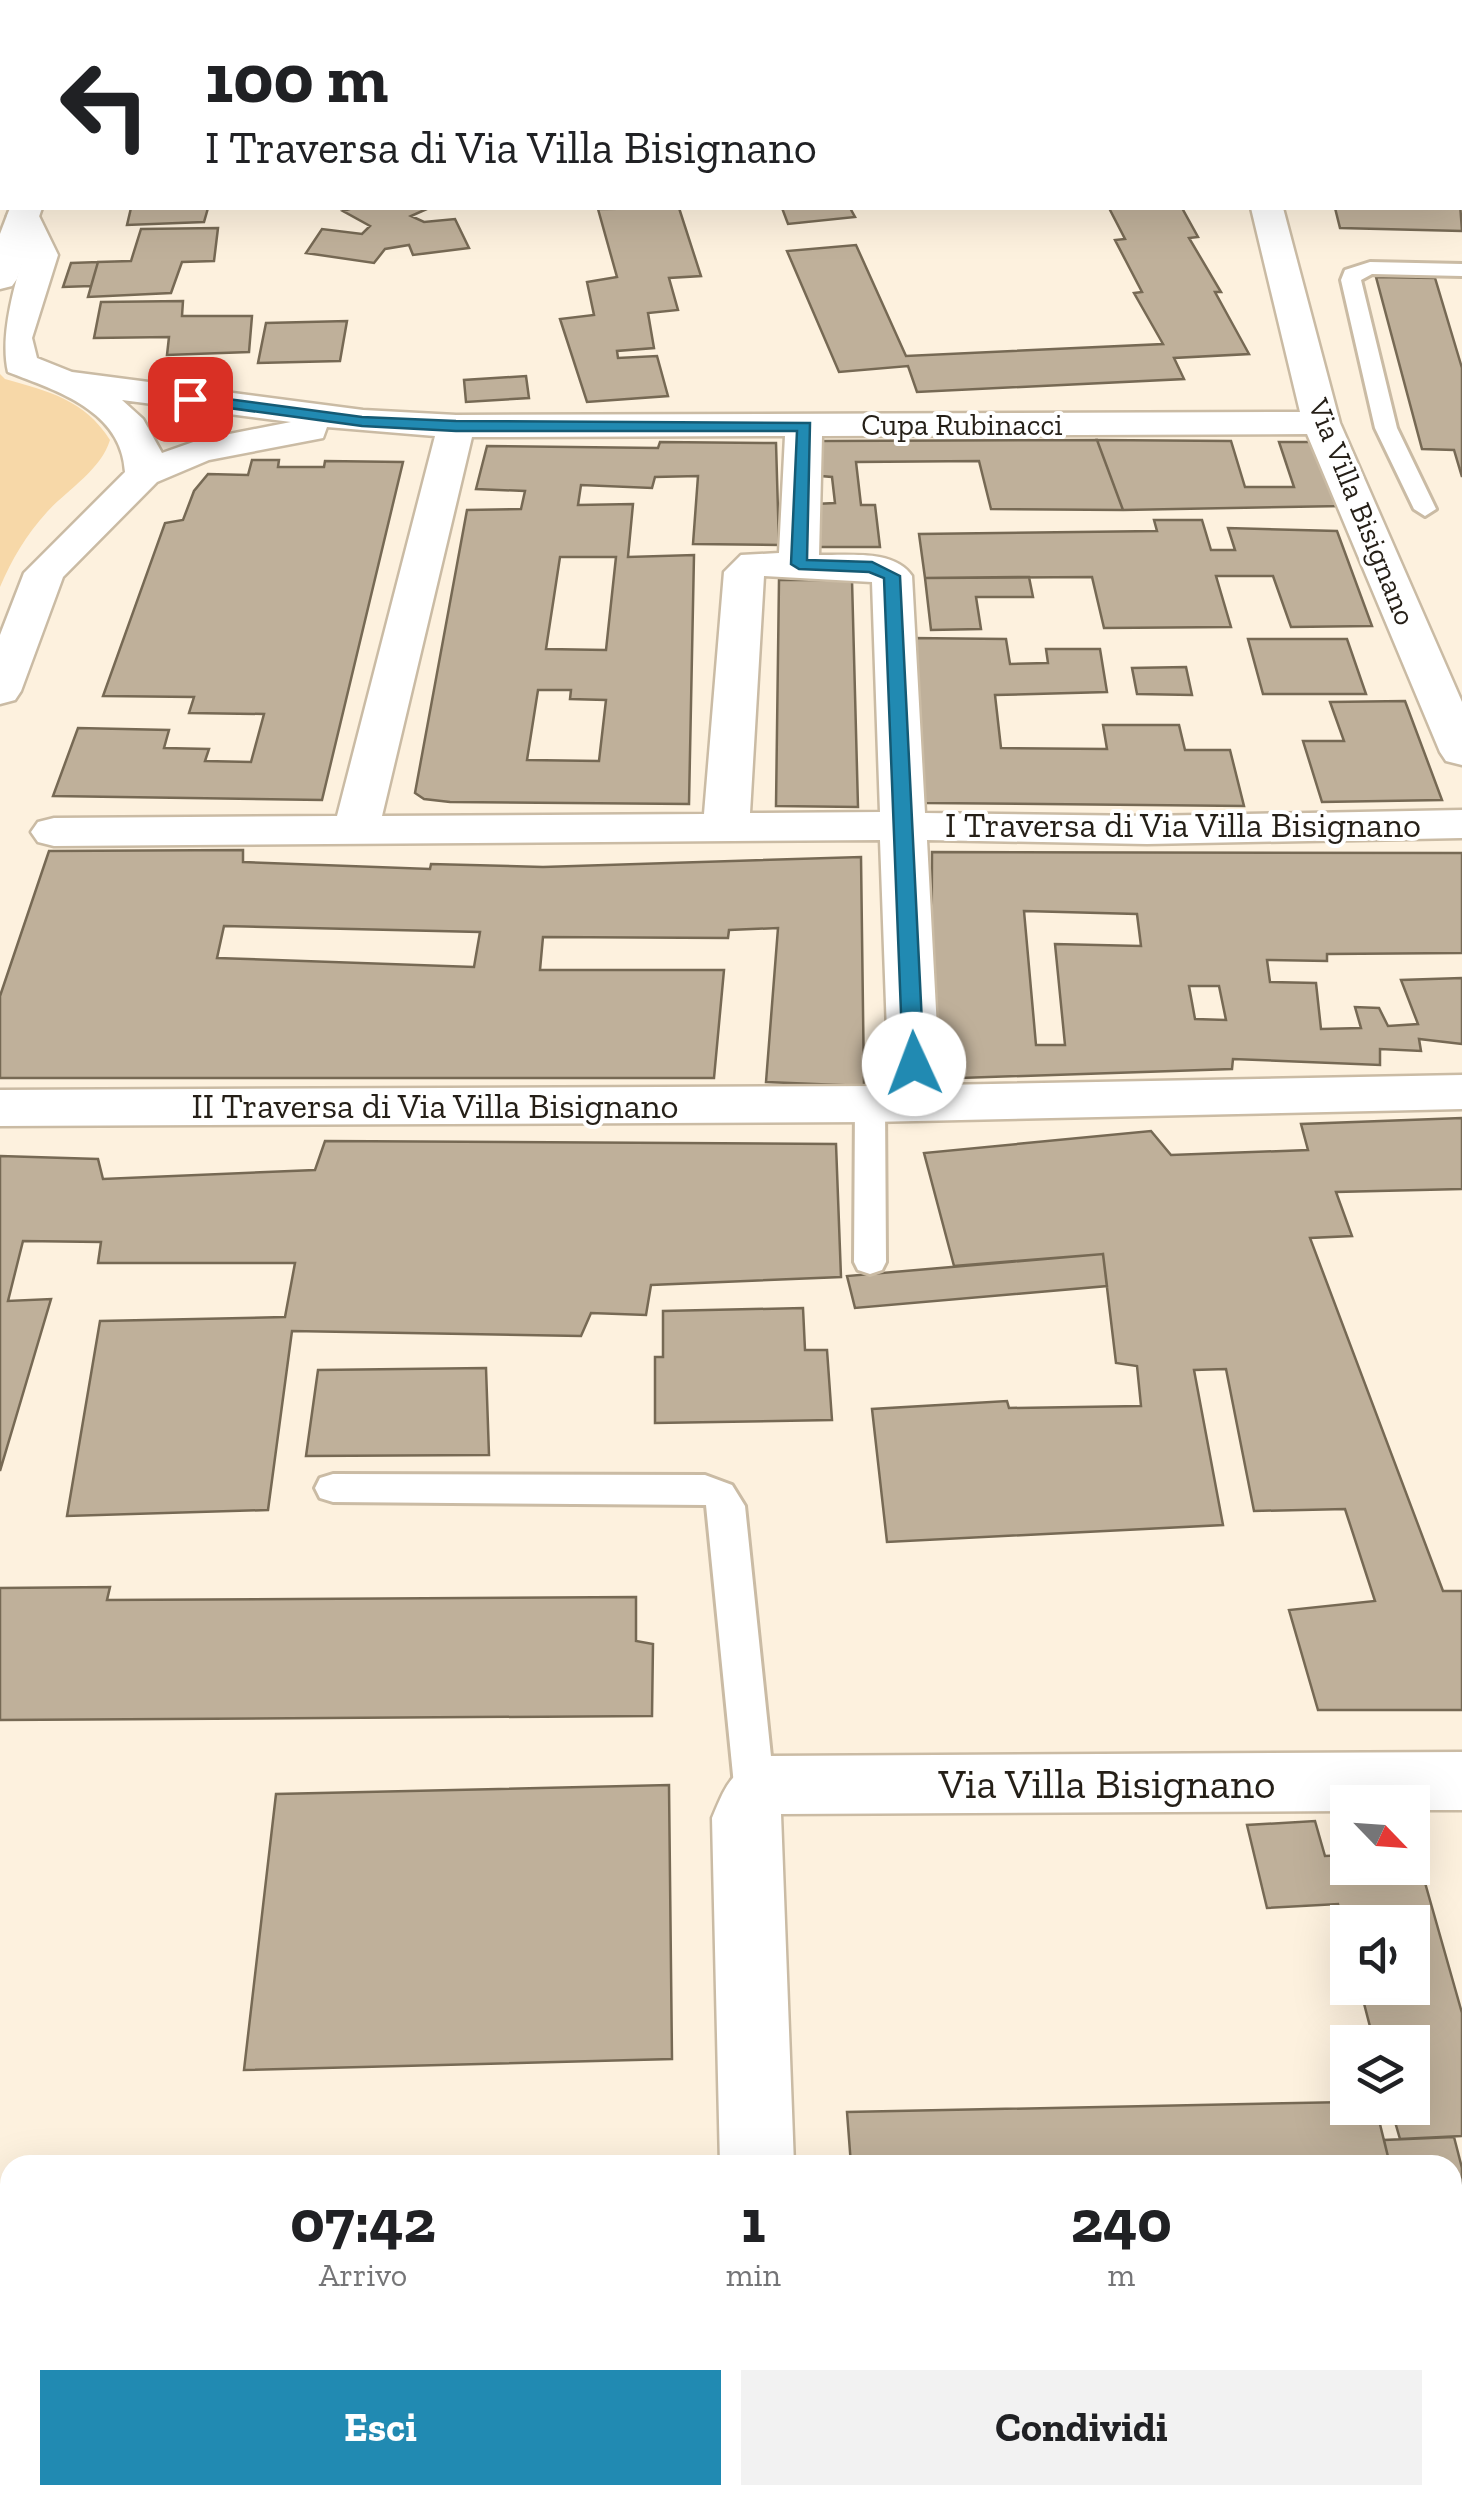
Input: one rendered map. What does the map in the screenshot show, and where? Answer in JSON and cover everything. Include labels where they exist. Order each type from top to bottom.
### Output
[{"type":"street","name":"Via Villa Bisignano","points":[[1268,210],[1321,423],[1462,752]]},
{"type":"street","name":"Cupa Rubinacci","points":[[25,212],[41,255],[14,338],[21,364],[68,382],[116,412],[142,444],[144,474]]},
{"type":"street","points":[[0,279],[25,212]]},
{"type":"street","name":"Cupa Rubinacci","points":[[68,382],[362,421],[456,426],[1321,423]]},
{"type":"street","name":"Cupa Rubinacci","points":[[0,692],[44,573],[144,474],[199,451],[362,421]]},
{"type":"street","points":[[356,830],[456,426]]},
{"type":"street","points":[[799,564],[804,426]]},
{"type":"street","name":"I Traversa di Via Villa Bisignano","points":[[726,828],[744,572],[755,564],[799,564],[872,567],[892,576],[904,826],[892,1103]]},
{"type":"street","name":"I Traversa di Via Villa Bisignano","points":[[54,832],[904,826],[1147,830],[1462,824]]},
{"type":"street","name":"II Traversa di Via Villa Bisignano","points":[[0,1108],[892,1103],[1462,1092]]},
{"type":"street","name":"Via Villa Bisignano","points":[[755,1795],[771,1785],[782,1784],[1462,1781]]},
{"type":"street","points":[[755,1795],[746,1818],[758,2155]]},
{"type":"lane","points":[[1425,509],[1386,428],[1350,280],[1352,274],[1370,268],[1462,270]]},
{"type":"lane","points":[[870,1262],[892,1103]]},
{"type":"lane","points":[[333,1488],[705,1490],[719,1495],[726,1506],[755,1795]]},
{"type":"shaded area","points":[[0,374],[77,406],[110,440],[99,461],[32,529],[0,587]]},
{"type":"building","points":[[131,210],[207,210],[204,222],[127,225]]},
{"type":"building","points":[[424,210],[411,216],[424,222],[455,219],[469,248],[413,255],[409,245],[385,249],[374,263],[306,253],[322,229],[362,234],[370,226],[343,211]]},
{"type":"building","points":[[598,210],[680,210],[701,276],[669,278],[678,310],[648,313],[654,348],[617,351],[618,358],[657,356],[668,396],[587,402],[560,319],[594,315],[587,282],[617,277]]},
{"type":"building","points":[[783,210],[851,210],[855,217],[788,224]]},
{"type":"building","points":[[1110,210],[1183,210],[1198,237],[1189,238],[1221,292],[1215,292],[1249,354],[1174,358],[1184,379],[917,392],[908,366],[839,372],[787,251],[856,245],[906,356],[1163,344],[1134,293],[1142,292],[1115,240],[1125,239]]},
{"type":"building","points":[[1336,210],[1460,210],[1462,231],[1340,228]]},
{"type":"building","points":[[218,228],[214,261],[182,262],[171,293],[88,297],[98,262],[131,261],[141,229]]},
{"type":"building","points":[[98,262],[91,286],[63,287],[71,263]]},
{"type":"building","points":[[1376,277],[1435,278],[1462,368],[1462,477],[1454,450],[1422,449]]},
{"type":"building","points":[[183,301],[182,316],[252,316],[249,352],[167,355],[169,337],[94,338],[101,302]]},
{"type":"building","points":[[347,321],[340,361],[258,363],[266,323]]},
{"type":"building","points":[[526,376],[529,398],[466,402],[464,380]]},
{"type":"building","points":[[1097,440],[1231,441],[1245,487],[1294,487],[1279,442],[1317,442],[1342,506],[1123,510]]},
{"type":"building","points":[[1097,440],[1123,510],[991,509],[979,461],[856,462],[861,505],[875,505],[880,547],[818,547],[815,504],[835,503],[832,477],[821,476],[820,441]]},
{"type":"building","points":[[660,442],[776,443],[779,545],[693,544],[698,476],[655,477],[652,488],[581,485],[578,505],[633,504],[628,557],[694,555],[689,804],[450,802],[424,799],[415,793],[467,510],[521,509],[525,491],[476,489],[487,446],[658,448]],"holes":[[[560,557],[616,557],[606,650],[546,649]],[[538,690],[571,690],[570,699],[606,700],[599,761],[527,760]]]},
{"type":"building","points":[[252,460],[279,460],[278,467],[324,467],[325,461],[403,462],[322,800],[53,796],[78,728],[169,730],[164,748],[209,749],[205,761],[251,762],[264,714],[189,713],[194,697],[103,696],[165,523],[183,520],[194,491],[208,474],[248,475]]},
{"type":"building","points":[[1154,520],[1202,520],[1211,550],[1235,550],[1228,528],[1337,531],[1372,626],[1291,627],[1273,576],[1216,576],[1231,627],[1104,628],[1092,577],[925,578],[919,534],[1157,531]]},
{"type":"building","points":[[1029,577],[1033,597],[976,597],[981,629],[931,630],[925,578]]},
{"type":"building","points":[[779,580],[852,580],[858,807],[776,806]]},
{"type":"building","points":[[911,638],[1006,639],[1010,664],[1048,663],[1046,649],[1100,649],[1107,692],[995,695],[1001,748],[1107,749],[1103,725],[1179,725],[1185,750],[1230,750],[1244,806],[925,803]]},
{"type":"building","points":[[1248,639],[1347,639],[1366,694],[1263,694]]},
{"type":"building","points":[[1186,667],[1192,695],[1137,694],[1132,668]]},
{"type":"building","points":[[1405,701],[1442,800],[1322,802],[1303,741],[1344,741],[1330,702]]},
{"type":"building","points":[[243,850],[243,862],[430,869],[431,864],[543,867],[861,857],[864,1086],[766,1082],[778,928],[729,930],[728,938],[543,937],[540,970],[724,970],[714,1078],[0,1078],[0,996],[49,851]],"holes":[[[224,926],[480,932],[474,967],[217,958]]]},
{"type":"building","points":[[932,852],[1462,853],[1462,953],[1327,954],[1327,961],[1267,960],[1270,982],[1316,983],[1321,1029],[1361,1028],[1355,1007],[1379,1008],[1388,1026],[1418,1024],[1401,980],[1462,978],[1462,1044],[1419,1039],[1421,1051],[1380,1049],[1380,1065],[1233,1059],[1232,1069],[931,1079]],"holes":[[[1024,911],[1137,914],[1141,946],[1055,944],[1065,1045],[1036,1045]],[[1189,986],[1219,986],[1226,1020],[1195,1019]]]},
{"type":"building","points":[[1462,1118],[1462,1189],[1336,1192],[1352,1236],[1310,1238],[1443,1591],[1462,1591],[1462,1710],[1318,1710],[1289,1610],[1375,1601],[1345,1509],[1254,1511],[1226,1369],[1194,1370],[1223,1525],[887,1542],[872,1409],[1007,1401],[1009,1408],[1141,1406],[1137,1366],[1116,1363],[1103,1254],[954,1266],[924,1153],[1151,1131],[1171,1155],[1308,1150],[1301,1124]]},
{"type":"building","points":[[325,1141],[836,1144],[841,1277],[651,1285],[646,1315],[591,1313],[581,1336],[292,1331],[268,1510],[67,1516],[100,1321],[285,1317],[295,1263],[98,1263],[101,1242],[23,1241],[8,1301],[51,1299],[0,1471],[0,1156],[98,1159],[103,1179],[315,1170]]},
{"type":"building","points":[[1103,1254],[1107,1286],[855,1308],[847,1276]]},
{"type":"building","points":[[803,1308],[805,1350],[827,1350],[832,1420],[655,1423],[655,1357],[663,1357],[663,1311]]},
{"type":"building","points":[[486,1368],[489,1455],[306,1456],[318,1370]]},
{"type":"building","points":[[110,1587],[107,1600],[636,1597],[636,1641],[653,1644],[652,1716],[0,1720],[0,1588]]},
{"type":"building","points":[[669,1785],[672,2059],[244,2070],[276,1794]]},
{"type":"building","points":[[1315,1821],[1325,1856],[1330,1856],[1330,1885],[1426,1885],[1462,2013],[1462,2136],[1400,2139],[1396,2125],[1430,2125],[1430,2025],[1370,2025],[1364,2005],[1430,2005],[1430,1905],[1267,1908],[1247,1825]]},
{"type":"building","points":[[1330,2102],[1330,2125],[1380,2125],[1388,2155],[850,2155],[847,2112]]},
{"type":"building","points":[[1454,2137],[1459,2155],[1388,2155],[1384,2140]]},
{"type":"route","points":[[190,399],[362,421],[456,426],[804,426],[799,564],[872,567],[892,576],[914,1064]]}]
